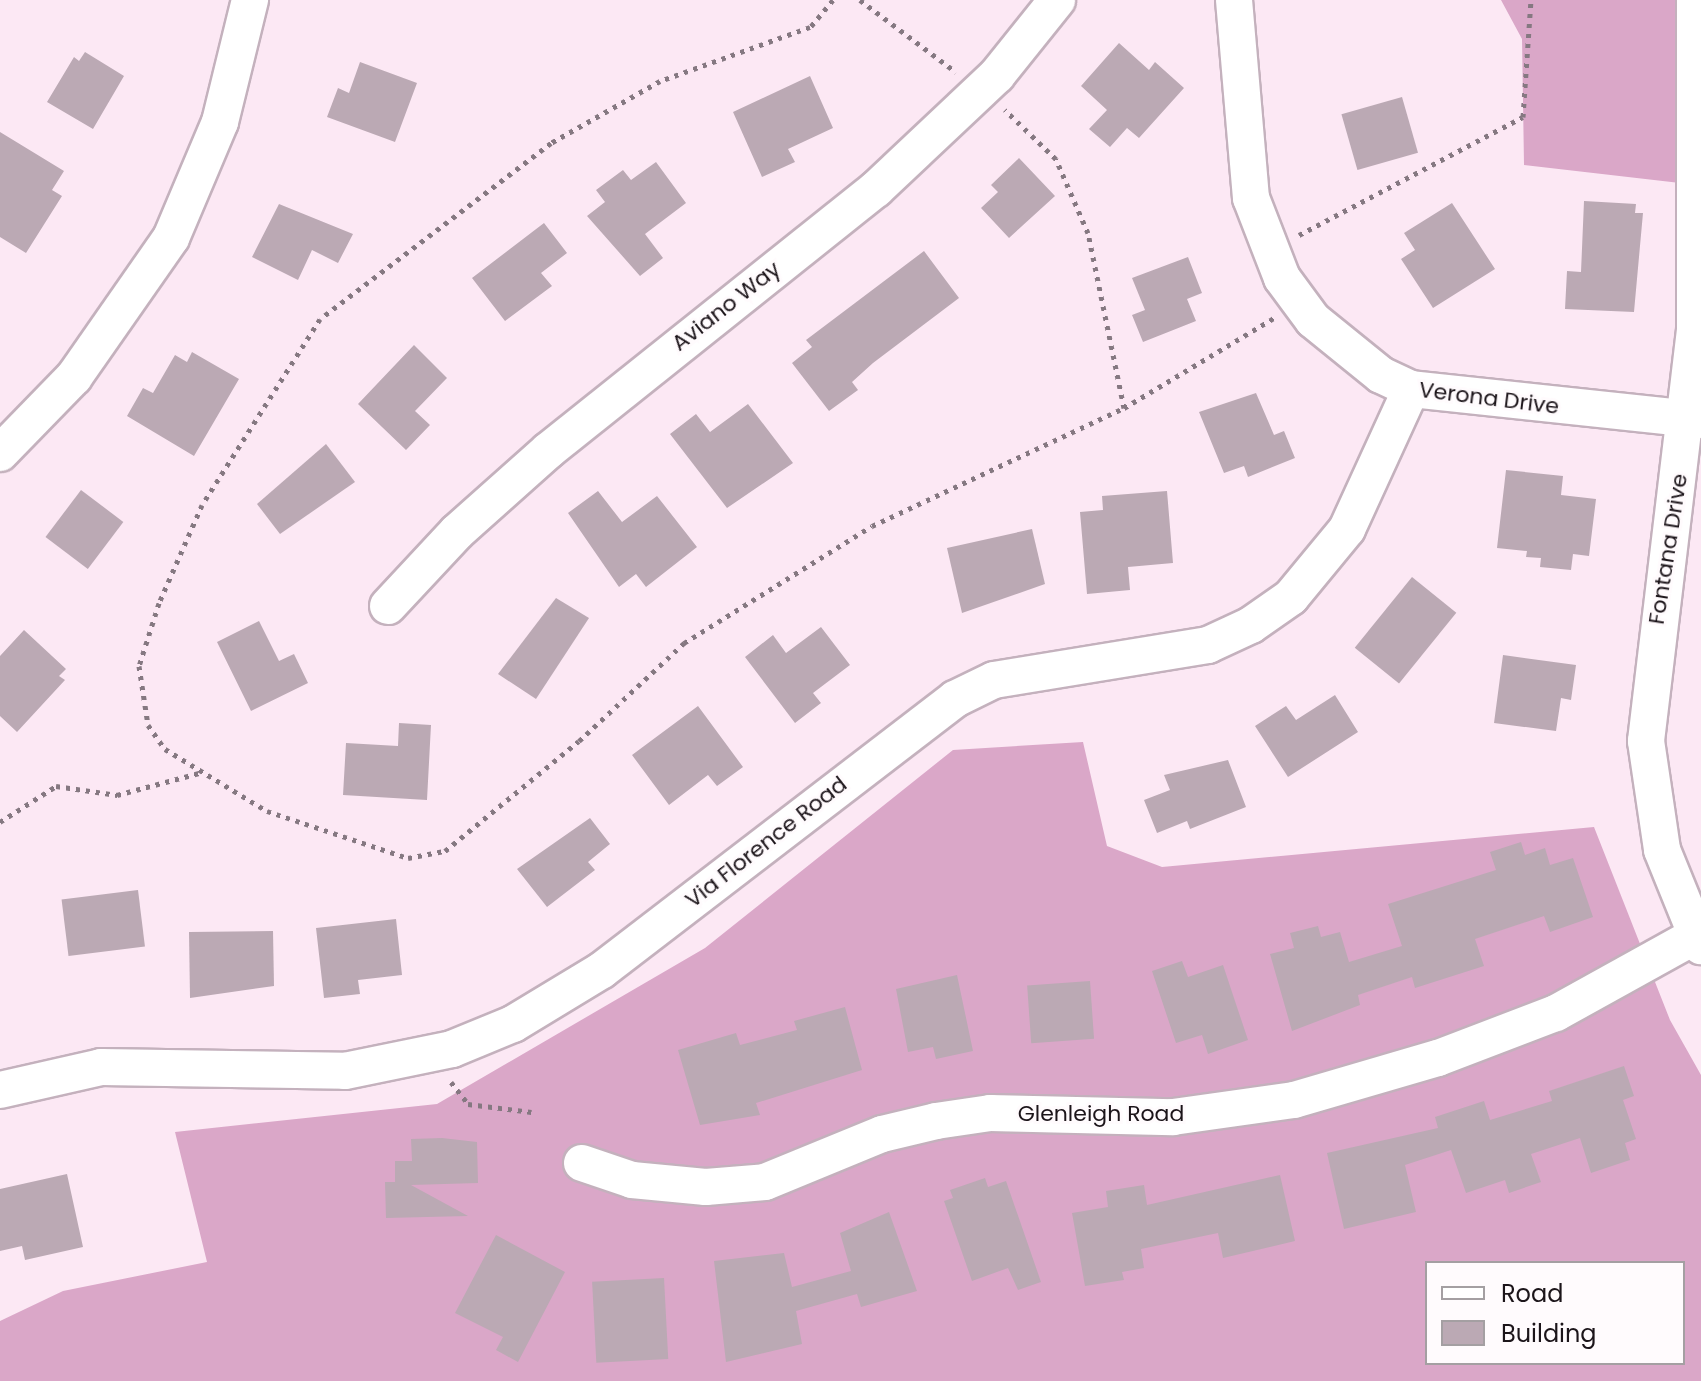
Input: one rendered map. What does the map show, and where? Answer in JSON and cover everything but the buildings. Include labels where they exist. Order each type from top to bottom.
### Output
[{"type":"street","points":[[0,453],[74,377],[171,238],[220,122],[250,0]]},
{"type":"street","name":"Aviano Way","points":[[388,606],[457,532],[549,450],[876,189],[980,90],[1057,0]]},
{"type":"street","name":"Verona Drive","points":[[1234,0],[1251,198],[1263,239],[1297,298],[1358,359],[1411,389],[1694,419]]},
{"type":"street","name":"Fontana Drive","points":[[1695,0],[1694,419],[1650,668],[1646,741],[1662,850],[1698,941]]},
{"type":"street","name":"Via Florence Road","points":[[0,1090],[101,1067],[345,1071],[452,1049],[513,1024],[602,970],[955,699],[1039,670],[1208,645],[1271,611],[1323,564],[1347,529],[1411,389]]},
{"type":"street","name":"Glenleigh Road","points":[[582,1163],[632,1180],[706,1187],[765,1182],[882,1134],[976,1115],[1173,1117],[1294,1100],[1438,1058],[1556,1013],[1698,941]]},
{"type":"path","points":[[833,0],[810,27],[660,81],[551,143],[385,275],[320,319],[202,505],[139,666],[148,725],[165,749],[199,773],[267,811],[337,837],[408,858],[445,851],[579,741],[684,643],[872,526],[1124,408],[1266,324],[1297,298]]},
{"type":"path","points":[[860,0],[980,90],[1056,159],[1088,233],[1124,408]]},
{"type":"path","points":[[1288,241],[1523,117],[1531,0]]},
{"type":"path","points":[[0,822],[56,786],[117,795],[199,773]]},
{"type":"path","points":[[451,1083],[468,1104],[532,1112]]},
{"type":"shaded area","points":[[1501,0],[1680,0],[1680,183],[1524,165],[1522,39]]},
{"type":"shaded area","points":[[1083,742],[1107,846],[1162,867],[1594,827],[1670,1020],[1701,1075],[1701,1381],[0,1381],[0,1321],[63,1291],[207,1262],[175,1132],[437,1104],[705,948],[953,750]]}]
